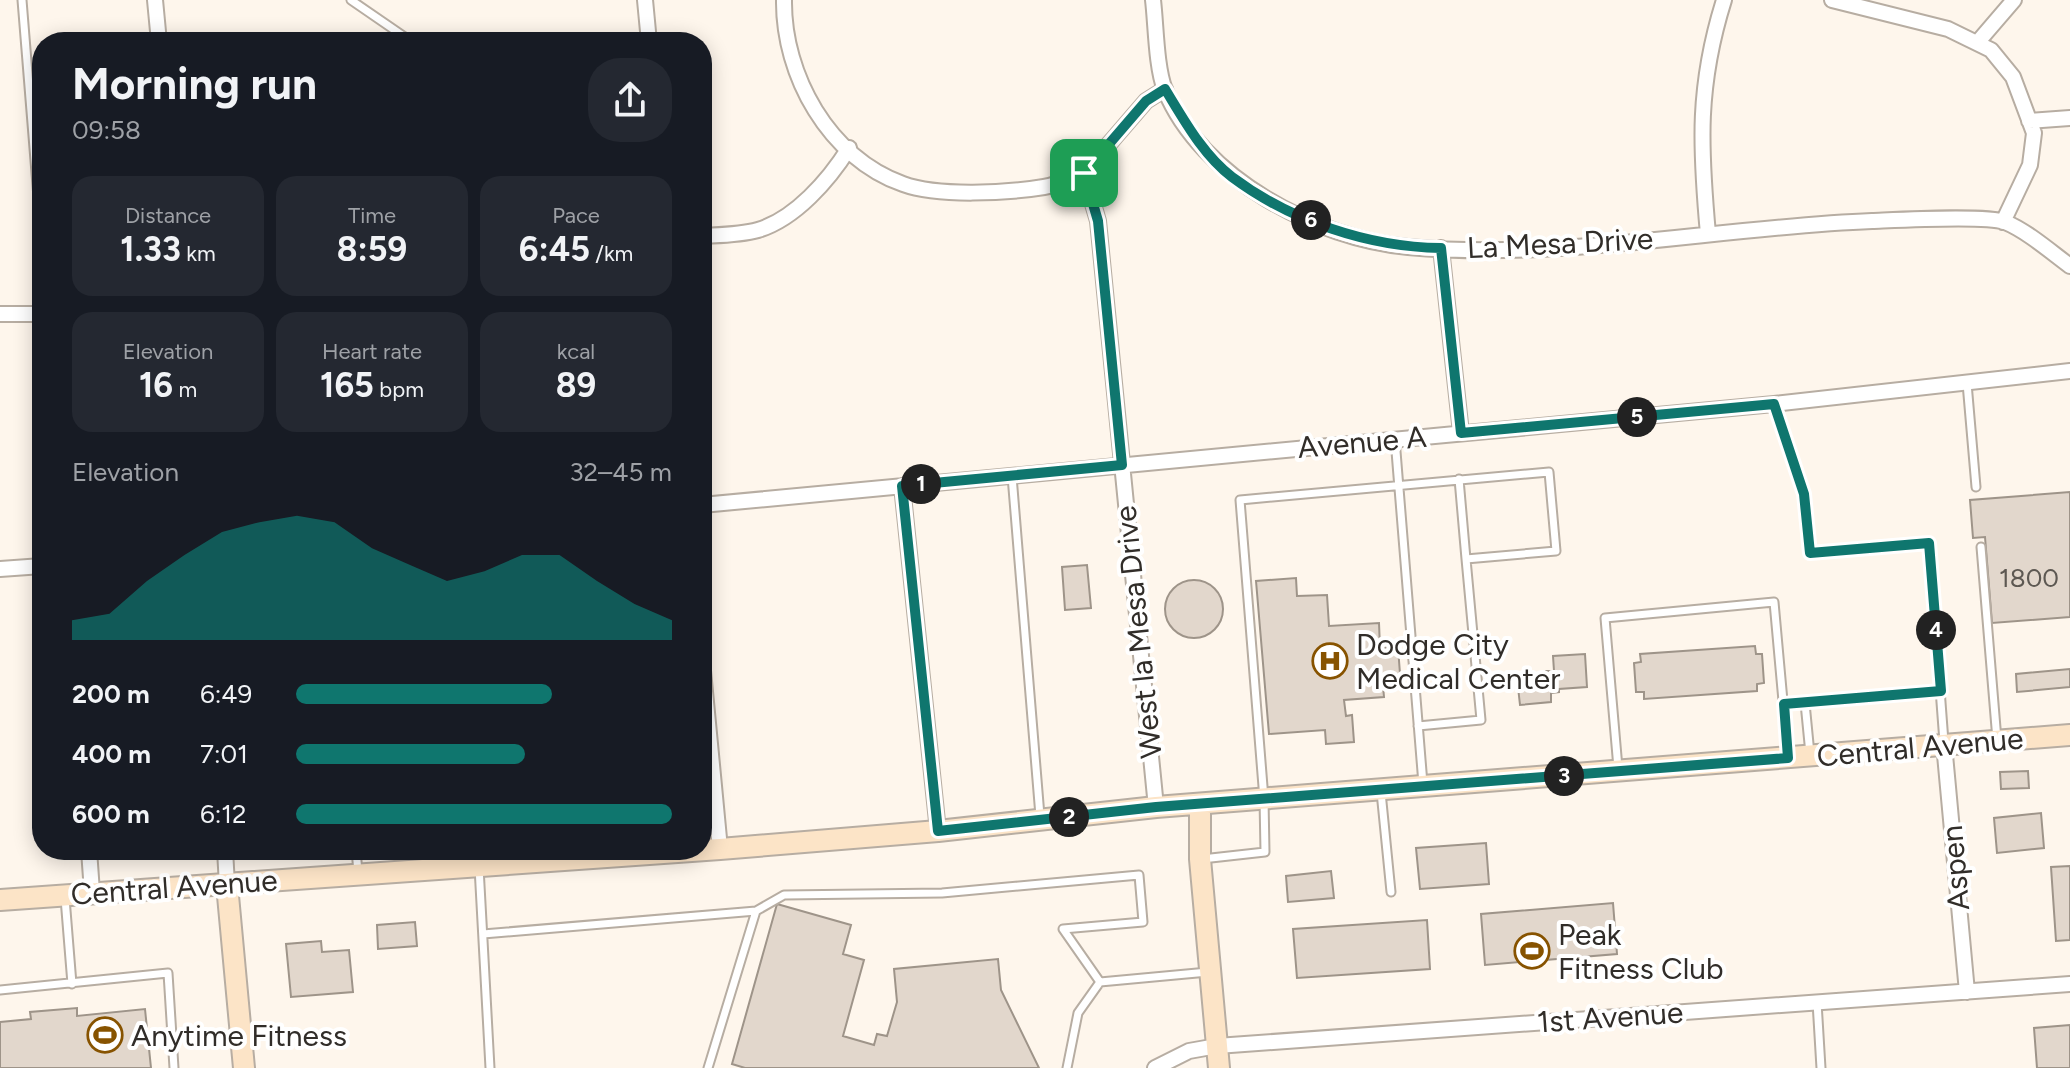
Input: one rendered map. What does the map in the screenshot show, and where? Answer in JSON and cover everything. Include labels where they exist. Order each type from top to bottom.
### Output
[{"type":"street","points":[[155,0],[158,32]]},
{"type":"street","points":[[645,0],[648,32]]},
{"type":"street","points":[[784,0],[789,53],[801,87],[831,132],[875,172],[906,186],[960,192],[1046,187],[1084,173],[1146,101],[1165,89],[1153,0]]},
{"type":"street","points":[[1708,234],[1701,154],[1702,100],[1709,48],[1724,0]]},
{"type":"street","points":[[1832,0],[1948,29],[1991,50],[2013,77],[2034,133],[2030,165],[2003,222],[2070,266]]},
{"type":"street","points":[[1977,43],[2014,0]]},
{"type":"street","name":"La Mesa Drive","points":[[1165,89],[1197,140],[1231,176],[1290,212],[1351,234],[1406,247],[1535,250],[1829,223],[2003,222]]},
{"type":"street","points":[[2029,121],[2070,118]]},
{"type":"street","points":[[712,235],[760,229],[797,207],[832,175],[849,148]]},
{"type":"street","name":"West la Mesa Drive","points":[[1084,173],[1098,221],[1156,807]]},
{"type":"street","points":[[1441,248],[1461,433]]},
{"type":"street","points":[[0,314],[32,314]]},
{"type":"street","name":"Avenue A","points":[[712,504],[1774,404],[2070,371]]},
{"type":"street","points":[[902,486],[938,831]]},
{"type":"street","points":[[0,569],[32,567]]},
{"type":"street","name":"Central Avenue","points":[[712,849],[938,831],[1156,807],[1381,792],[2070,735]]},
{"type":"street","name":"Aspen","points":[[1944,744],[1967,992]]},
{"type":"street","points":[[712,765],[720,849]]},
{"type":"street","points":[[1200,804],[1200,859],[1219,1068]]},
{"type":"street","points":[[90,860],[92,892]]},
{"type":"street","points":[[226,860],[244,1068]]},
{"type":"street","name":"Central Avenue","points":[[0,900],[227,885],[462,860]]},
{"type":"street","name":"1st Avenue","points":[[1155,1068],[1189,1051],[1217,1046],[2070,984]]},
{"type":"lane","points":[[22,0],[32,124]]},
{"type":"lane","points":[[351,0],[397,32]]},
{"type":"lane","points":[[1967,383],[1976,487]]},
{"type":"lane","points":[[1774,404],[1804,494],[1810,553],[1929,543],[1944,744]]},
{"type":"lane","points":[[1395,439],[1423,788]]},
{"type":"lane","points":[[1200,859],[1265,852],[1264,799],[1240,500],[1549,472],[1556,551],[1466,559]]},
{"type":"lane","points":[[1012,476],[1040,820]]},
{"type":"lane","points":[[1418,726],[1481,720],[1459,479]]},
{"type":"lane","points":[[1981,547],[1997,741]]},
{"type":"lane","points":[[1618,772],[1605,618],[1774,602],[1788,758]]},
{"type":"lane","points":[[1784,704],[1941,691]]},
{"type":"lane","points":[[1805,703],[1810,756]]},
{"type":"lane","points":[[1381,792],[1391,892]]},
{"type":"lane","points":[[357,860],[358,873]]},
{"type":"lane","points":[[478,860],[490,1068]]},
{"type":"lane","points":[[483,934],[756,911],[784,895],[942,893],[1139,875],[1143,922],[1063,929],[1100,982]]},
{"type":"lane","points":[[65,894],[72,984]]},
{"type":"lane","points":[[708,1068],[756,911]]},
{"type":"lane","points":[[1067,1068],[1078,1013],[1100,982],[1210,971]]},
{"type":"lane","points":[[0,990],[168,973],[174,1068]]},
{"type":"lane","points":[[1817,1002],[1821,1068]]},
{"type":"building","points":[[2070,492],[2070,617],[1992,623],[1985,537],[1973,538],[1970,500]]},
{"type":"building","points":[[1087,565],[1091,608],[1065,610],[1062,567]]},
{"type":"building","name":"Dodge City Medical Center","points":[[1296,578],[1297,596],[1327,595],[1329,626],[1379,623],[1380,648],[1398,647],[1400,674],[1382,675],[1384,697],[1344,700],[1346,716],[1352,715],[1354,742],[1326,744],[1325,730],[1269,734],[1256,581]]},
{"type":"building","points":[[1194,580],[1205,582],[1214,589],[1221,598],[1221,620],[1214,629],[1205,636],[1194,638],[1183,636],[1174,629],[1167,620],[1165,609],[1167,598],[1174,589],[1183,582]]},
{"type":"building","points":[[1755,646],[1756,654],[1762,654],[1764,683],[1757,684],[1757,691],[1644,699],[1644,692],[1636,692],[1634,663],[1641,662],[1640,654]]},
{"type":"building","points":[[1585,654],[1587,687],[1559,689],[1559,692],[1551,693],[1551,702],[1520,705],[1517,678],[1546,675],[1546,671],[1554,671],[1553,656]]},
{"type":"building","points":[[2070,669],[2070,687],[2017,692],[2016,674]]},
{"type":"building","points":[[2028,771],[2029,788],[2001,789],[2000,772]]},
{"type":"building","points":[[2041,813],[2044,848],[1997,853],[1994,818]]},
{"type":"building","points":[[1486,843],[1489,884],[1420,889],[1416,848]]},
{"type":"building","points":[[2070,866],[2070,940],[2056,941],[2051,867]]},
{"type":"building","points":[[1331,871],[1334,898],[1288,902],[1286,876]]},
{"type":"building","points":[[1613,903],[1617,954],[1485,965],[1481,914]]},
{"type":"building","points":[[777,904],[851,925],[843,954],[864,960],[843,1036],[874,1045],[877,1034],[887,1036],[897,1002],[894,969],[998,959],[1001,990],[1039,1068],[745,1068],[732,1064]]},
{"type":"building","points":[[1427,920],[1430,969],[1297,978],[1293,929]]},
{"type":"building","points":[[415,922],[417,946],[378,949],[377,925]]},
{"type":"building","points":[[321,941],[322,952],[349,950],[353,992],[291,997],[286,944]]},
{"type":"building","points":[[77,1008],[77,1016],[145,1009],[151,1068],[0,1068],[0,1022],[31,1019],[30,1012]]},
{"type":"building","points":[[2070,1025],[2070,1068],[2037,1068],[2034,1028]]},
{"type":"place","name":"Dodge City Medical Center","points":[[1330,661]]},
{"type":"place","name":"Peak Fitness Club","points":[[1532,951]]},
{"type":"place","name":"Anytime Fitness","points":[[105,1035]]},
{"type":"route","points":[[1165,89],[1197,140],[1231,176],[1290,212],[1351,234],[1406,247],[1441,248],[1461,433],[1774,404],[1804,494],[1810,553],[1929,543],[1941,691],[1784,704],[1788,758],[1381,792],[1156,807],[938,831],[902,486],[1122,465],[1098,221],[1084,173],[1146,101],[1165,89]]}]
